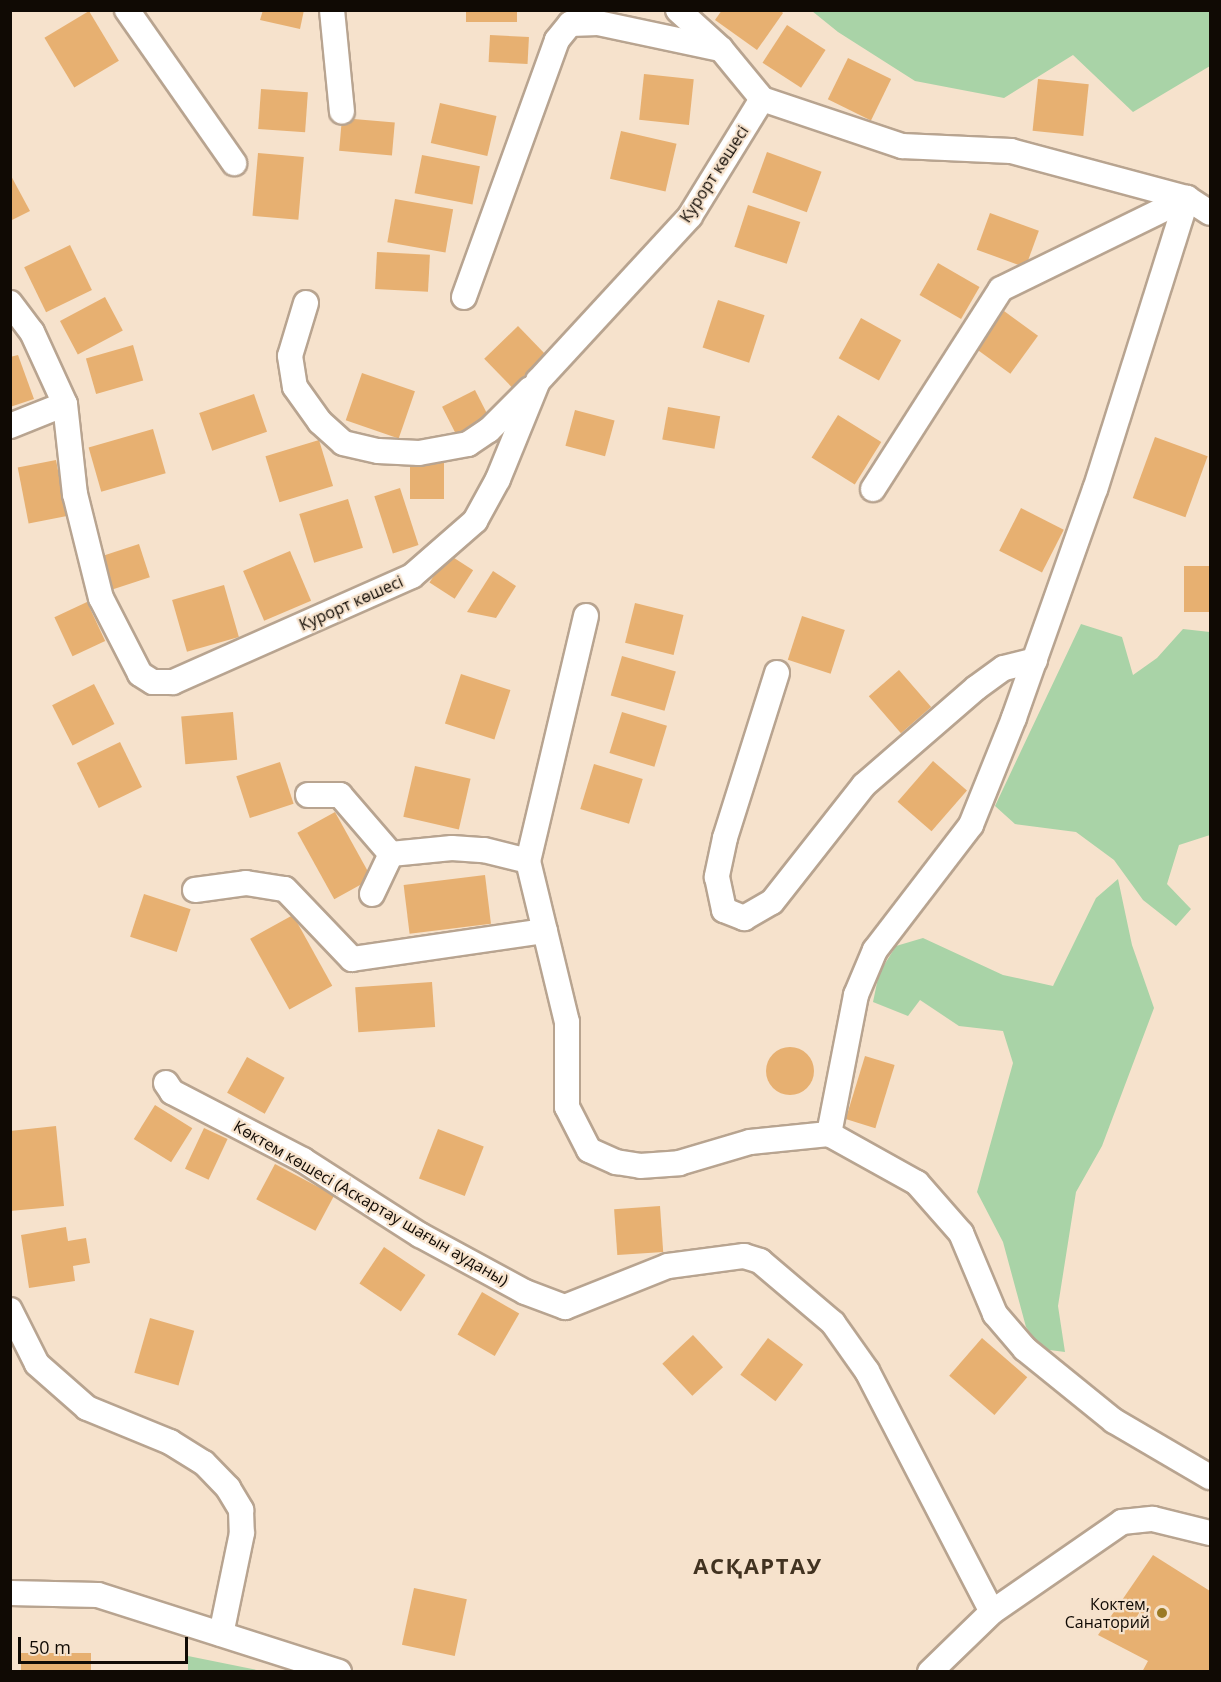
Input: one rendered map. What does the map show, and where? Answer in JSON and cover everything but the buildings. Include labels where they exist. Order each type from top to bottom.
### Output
[{"type":"street","points":[[128,10],[234,163]]},
{"type":"street","points":[[332,10],[342,112]]},
{"type":"street","points":[[678,10],[721,49],[762,99],[902,146],[1011,151],[1187,198],[1210,213]]},
{"type":"street","points":[[464,297],[557,40],[570,24],[598,23],[721,49]]},
{"type":"street","name":"Курорт көшесі","points":[[10,303],[33,332],[65,404],[75,494],[101,598],[140,674],[153,682],[173,682],[412,576],[475,521],[498,479],[538,381],[690,216],[762,99]]},
{"type":"street","points":[[873,489],[1001,289],[1187,198]]},
{"type":"street","points":[[829,1134],[856,995],[875,950],[971,825],[1035,660],[1095,489],[1187,198]]},
{"type":"street","points":[[306,303],[290,356],[295,387],[320,423],[343,443],[378,451],[419,453],[468,444],[489,430],[538,381]]},
{"type":"street","points":[[10,426],[65,404]]},
{"type":"street","points":[[586,616],[528,861],[567,1022],[567,1107],[589,1149],[616,1162],[640,1166],[680,1163],[750,1142],[829,1134],[917,1183],[961,1233],[995,1314],[1025,1349],[1114,1421],[1210,1477]]},
{"type":"street","points":[[777,673],[725,838],[717,877],[724,910],[744,918],[772,902],[864,785],[976,688],[1004,668],[1035,660]]},
{"type":"street","points":[[308,795],[340,795],[391,854]]},
{"type":"street","points":[[391,854],[452,848],[484,850],[528,861]]},
{"type":"street","points":[[372,894],[391,854]]},
{"type":"street","points":[[195,890],[246,883],[285,888],[352,959],[545,931]]},
{"type":"street","name":"Көктем көшесі (Аскартау шағын ауданы)","points":[[166,1083],[172,1092],[303,1160],[420,1235],[525,1292],[566,1307],[668,1266],[744,1256],[760,1261],[833,1323],[867,1371],[992,1612]]},
{"type":"street","points":[[10,1310],[37,1364],[87,1408],[170,1442],[204,1463],[228,1488],[241,1510],[242,1533],[221,1634]]},
{"type":"street","points":[[930,1671],[992,1612],[1122,1522],[1153,1519],[1210,1533]]},
{"type":"street","points":[[10,1593],[98,1596],[339,1671]]},
{"type":"green space","points":[[812,11],[1210,11],[1210,66],[1133,112],[1073,55],[1004,98],[915,81],[838,32]]},
{"type":"green space","points":[[1081,624],[1122,637],[1133,675],[1157,658],[1183,629],[1210,632],[1210,835],[1179,845],[1167,884],[1191,909],[1176,926],[1143,900],[1114,860],[1076,832],[1015,824],[995,806]]},
{"type":"green space","points":[[1118,879],[1132,945],[1154,1008],[1102,1146],[1076,1192],[1058,1306],[1065,1352],[1042,1349],[1026,1327],[1003,1242],[977,1192],[1013,1063],[1003,1031],[959,1026],[920,1000],[908,1016],[873,1002],[879,973],[896,946],[923,938],[1003,975],[1053,986],[1096,898]]},
{"type":"green space","points":[[188,1656],[262,1671],[188,1671]]},
{"type":"place","name":"Коктем, Санаторий","points":[[1162,1613]]},
{"type":"district","name":"АСҚАРТАУ","points":[[758,1566]]}]
